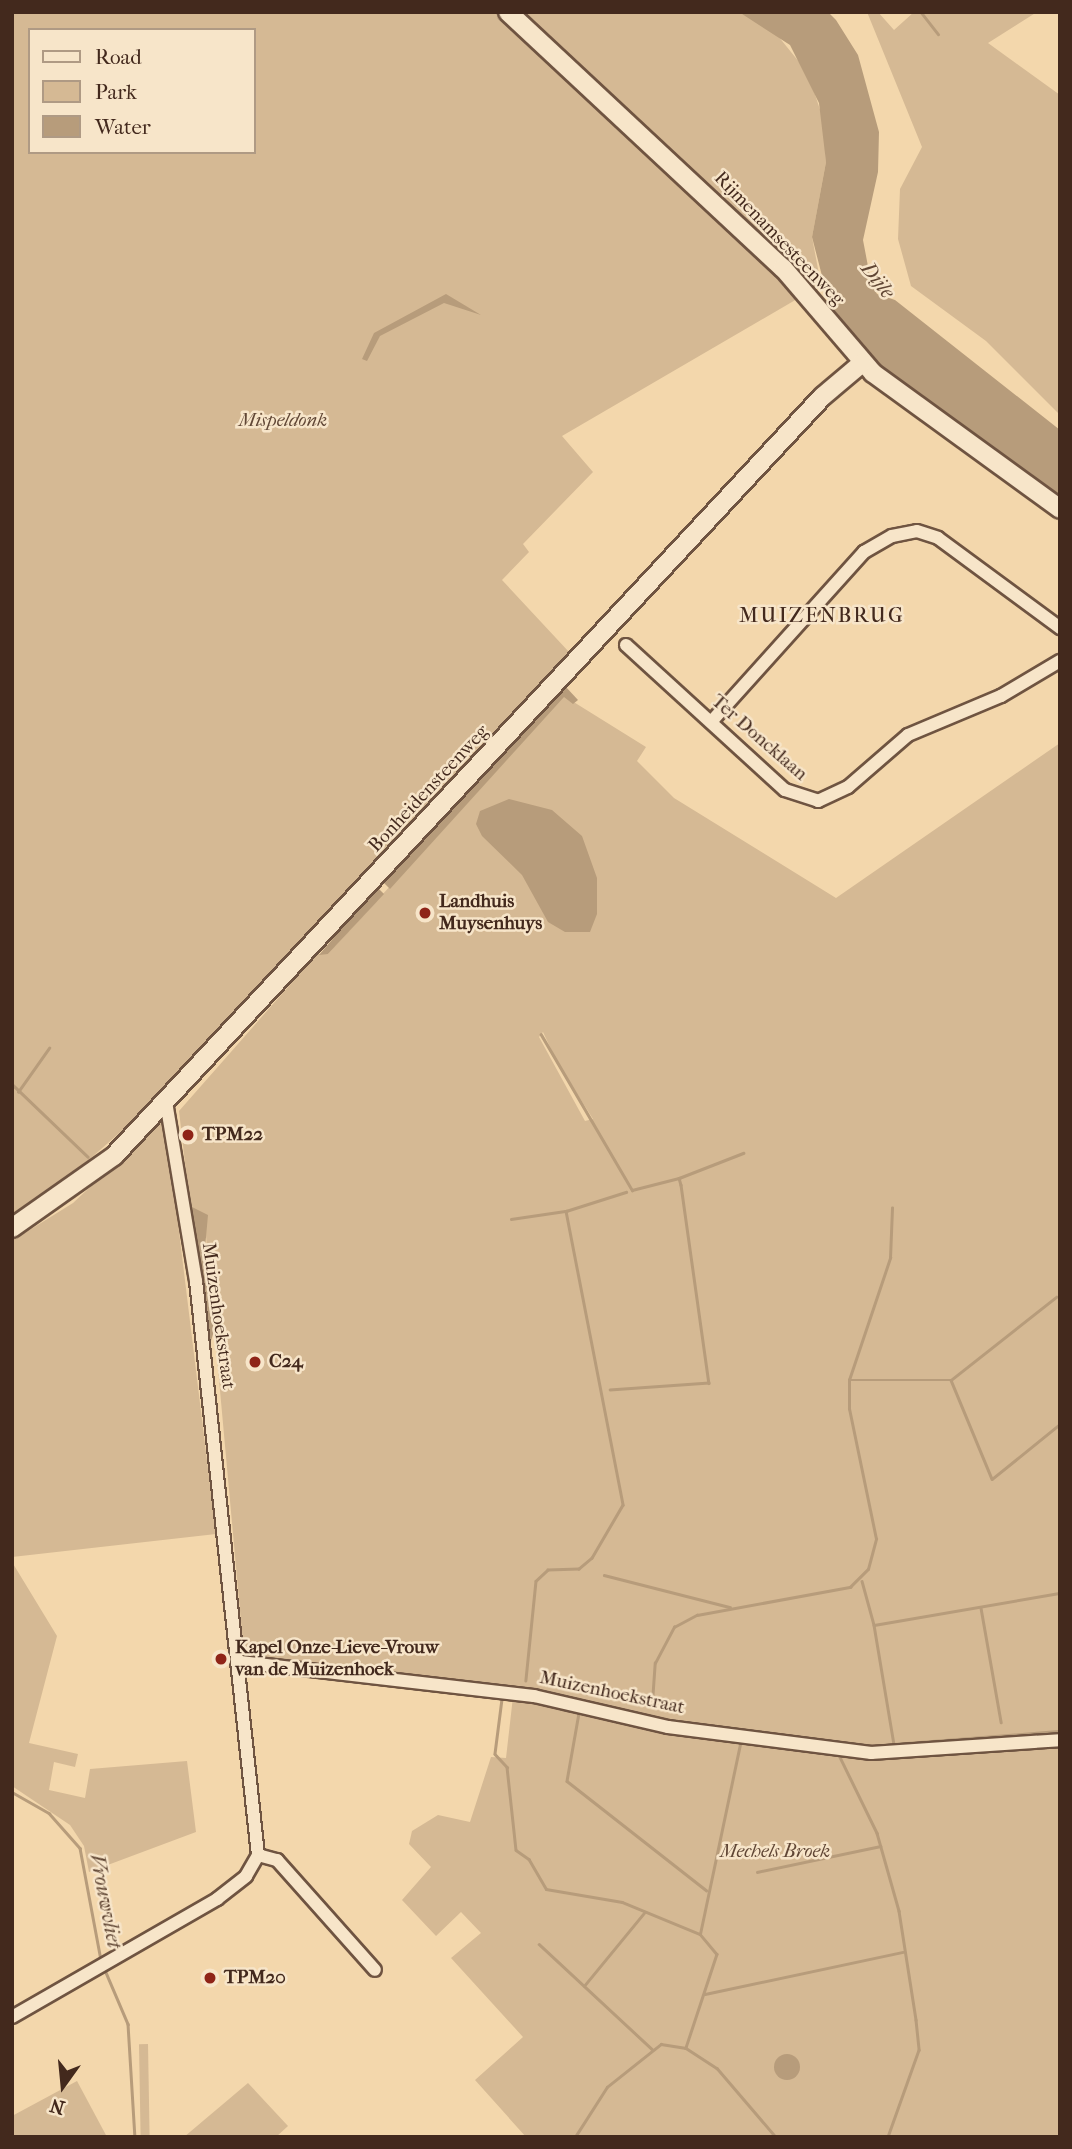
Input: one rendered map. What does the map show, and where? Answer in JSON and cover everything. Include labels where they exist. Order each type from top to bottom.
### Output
[{"type":"street","name":"Rijmenamsesteenweg","points":[[508,12],[783,268],[862,363],[1060,509]]},
{"type":"street","name":"Bonheidensteenweg","points":[[12,1228],[114,1156],[822,396],[862,363]]},
{"type":"street","points":[[711,722],[864,552],[892,536],[917,531],[938,538],[1060,628]]},
{"type":"street","name":"Ter Doncklaan","points":[[626,645],[785,789],[818,801],[848,787],[908,735],[1001,696],[1060,661]]},
{"type":"street","name":"Muizenhoekstraat","points":[[166,1102],[196,1281],[240,1662],[258,1855]]},
{"type":"street","name":"Muizenhoekstraat","points":[[240,1662],[534,1696],[668,1727],[871,1753],[1060,1740]]},
{"type":"street","points":[[12,2017],[104,1968],[217,1899],[246,1876],[258,1855],[276,1860],[375,1970]]},
{"type":"green space","name":"Mispeldonk","points":[[12,12],[739,12],[774,31],[808,73],[824,122],[826,162],[812,237],[821,285],[562,436],[593,472],[523,544],[529,552],[502,580],[569,652],[141,1114],[67,1179],[12,1216]]},
{"type":"green space","points":[[867,12],[878,12],[894,30],[914,12],[1037,12],[988,43],[1060,95],[1059,414],[986,341],[911,286],[898,239],[900,189],[922,147]]},
{"type":"green space","name":"Mechels Broek","points":[[564,696],[646,747],[637,761],[674,798],[836,898],[1060,743],[1060,2137],[526,2137],[475,2080],[523,2037],[451,1958],[481,1933],[461,1912],[436,1936],[402,1900],[431,1867],[409,1844],[412,1831],[438,1815],[470,1822],[491,1757],[506,1758],[514,1688],[244,1655],[206,1236],[190,1206],[179,1111],[317,954],[328,954]],"holes":[[[543,1032],[557,1062],[593,1119],[585,1121],[539,1037]]]},
{"type":"green space","points":[[165,1117],[216,1534],[12,1557],[12,1241],[73,1203]]},
{"type":"green space","points":[[12,1562],[57,1636],[29,1743],[78,1754],[75,1767],[54,1762],[49,1790],[85,1798],[90,1769],[187,1761],[196,1832],[89,1872],[84,1846],[70,1825],[12,1786]]},
{"type":"green space","points":[[139,2044],[148,2044],[150,2137],[141,2137]]},
{"type":"green space","points":[[77,2081],[107,2137],[12,2137],[12,2116]]},
{"type":"green space","points":[[248,2083],[288,2126],[276,2137],[184,2137]]},
{"type":"water","points":[[739,12],[828,12],[836,20],[858,55],[879,132],[878,172],[863,240],[871,282],[877,294],[895,300],[1060,430],[1060,496],[876,363],[829,303],[812,237],[826,162],[819,103],[790,45]]},
{"type":"water","points":[[446,294],[481,315],[444,303],[380,336],[367,361],[362,359],[374,333]]},
{"type":"water","points":[[565,686],[578,700],[573,704],[564,697],[390,889],[382,881]]},
{"type":"water","points":[[509,799],[552,810],[582,836],[597,878],[597,914],[590,932],[565,932],[548,922],[522,875],[482,836],[476,824],[480,811]]},
{"type":"water","points":[[377,887],[384,894],[328,954],[319,955]]},
{"type":"water","points":[[190,1206],[208,1215],[205,1248],[214,1331],[207,1354]]},
{"type":"water","points":[[787,2054],[796,2058],[800,2067],[796,2076],[787,2080],[778,2076],[774,2067],[778,2058]]},
{"type":"waterway","points":[[921,12],[938,34]]},
{"type":"waterway","points":[[541,1034],[632,1190],[679,1178],[681,1185],[709,1383],[610,1390]]},
{"type":"waterway","points":[[18,1092],[49,1048]]},
{"type":"waterway","points":[[12,1084],[88,1157]]},
{"type":"waterway","points":[[679,1178],[743,1153]]},
{"type":"waterway","points":[[566,1211],[626,1192]]},
{"type":"waterway","points":[[652,1702],[655,1663],[674,1627],[697,1615],[850,1587],[868,1569],[876,1539],[849,1409],[849,1380],[890,1258],[892,1208]]},
{"type":"waterway","points":[[511,1219],[566,1211],[623,1505],[592,1558],[579,1569],[548,1570],[536,1581],[526,1680]]},
{"type":"waterway","points":[[951,1380],[1056,1297]]},
{"type":"waterway","points":[[849,1380],[951,1380],[992,1479],[1060,1424]]},
{"type":"waterway","points":[[604,1575],[730,1607]]},
{"type":"waterway","points":[[862,1581],[874,1625],[1060,1593]]},
{"type":"waterway","points":[[981,1608],[1001,1722]]},
{"type":"waterway","points":[[874,1625],[894,1744],[1060,1731]]},
{"type":"waterway","points":[[518,1700],[502,1699],[495,1754],[507,1767],[516,1850],[529,1859],[546,1889],[622,1902],[700,1934],[717,1954],[686,2048]]},
{"type":"waterway","points":[[562,1709],[570,1711]]},
{"type":"waterway","points":[[655,1730],[579,1713],[567,1781],[706,1890]]},
{"type":"waterway","points":[[700,1934],[741,1740]]},
{"type":"waterway","points":[[839,1755],[877,1833],[899,1911],[916,2020],[919,2050],[888,2137]]},
{"type":"waterway","name":"Vrouwvliet","points":[[12,1792],[49,1813],[80,1848],[101,1960]]},
{"type":"waterway","points":[[757,1872],[880,1846]]},
{"type":"waterway","points":[[584,1986],[644,1913]]},
{"type":"waterway","points":[[539,1944],[652,2049]]},
{"type":"waterway","points":[[705,1994],[903,1952]]},
{"type":"waterway","name":"Vrouwvliet","points":[[105,1970],[128,2024],[135,2137]]},
{"type":"waterway","points":[[575,2137],[607,2087],[661,2044],[686,2048],[717,2068],[776,2137]]},
{"type":"place","name":"Landhuis Muysenhuys","points":[[425,913]]},
{"type":"place","name":"TPM22","points":[[188,1135]]},
{"type":"place","name":"C24","points":[[255,1362]]},
{"type":"place","name":"Kapel Onze-Lieve-Vrouw van de Muizenhoek","points":[[221,1659]]},
{"type":"place","name":"TPM20","points":[[210,1978]]},
{"type":"district","name":"MUIZENBRUG","points":[[822,615]]},
{"type":"water label","name":"Dijle","points":[[878,280]]}]
